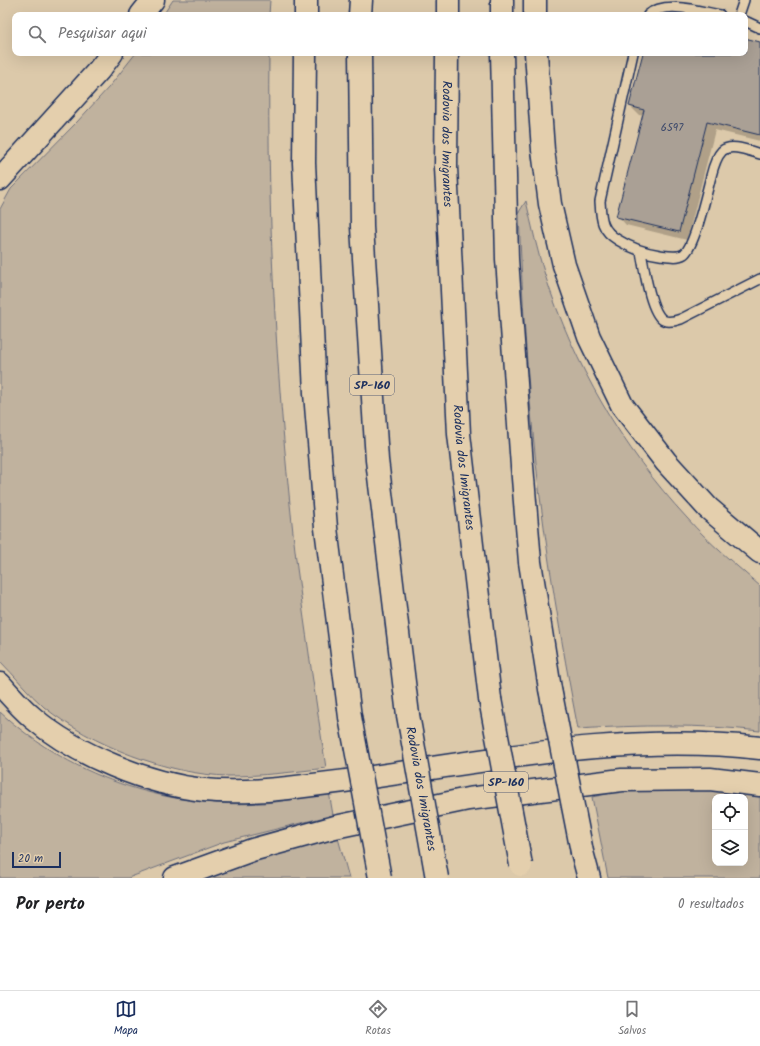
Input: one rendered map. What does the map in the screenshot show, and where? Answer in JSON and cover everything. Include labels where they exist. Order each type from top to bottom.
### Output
[{"type":"highway","points":[[143,12],[153,0]]},
{"type":"highway","points":[[306,0],[306,12]]},
{"type":"highway","points":[[360,0],[360,12]]},
{"type":"highway","points":[[448,0],[448,12]]},
{"type":"highway","points":[[502,0],[502,12]]},
{"type":"highway","points":[[535,0],[535,12]]},
{"type":"highway","points":[[0,179],[99,70],[110,56]]},
{"type":"highway","points":[[305,56],[304,163],[315,393],[326,528],[350,717],[380,878]]},
{"type":"highway","name":"Rodovia dos Imigrantes","points":[[360,56],[362,227],[377,460],[408,715],[437,878]]},
{"type":"highway","name":"Rodovia dos Imigrantes","points":[[447,56],[446,167],[459,434],[490,699],[523,872]]},
{"type":"highway","points":[[502,56],[507,259],[520,450],[530,562],[550,690],[582,852],[589,878]]},
{"type":"highway","points":[[536,56],[543,150],[550,204],[564,265],[589,337],[622,404],[666,462],[708,508],[760,552]]},
{"type":"highway","points":[[0,684],[34,719],[60,738],[93,756],[125,770],[154,779],[203,790],[228,792],[328,784],[471,762],[607,746],[692,743],[760,748]]},
{"type":"highway","points":[[175,878],[252,850],[312,833],[468,799],[622,780],[710,779],[760,785]]},
{"type":"lane","points":[[740,12],[744,0]]},
{"type":"lane","points":[[652,12],[663,8],[683,8],[704,12]]},
{"type":"lane","points":[[748,22],[760,28]]},
{"type":"lane","points":[[632,56],[600,201],[602,225],[611,236],[623,244],[641,252],[670,257],[684,254],[694,237],[713,170],[721,152],[732,147],[760,154]]},
{"type":"lane","points":[[641,252],[652,301],[657,314],[666,321],[681,319],[760,279]]},
{"type":"shaded area","points":[[173,0],[270,0],[269,12],[165,12]]},
{"type":"shaded area","points":[[134,56],[269,56],[272,246],[284,440],[297,568],[326,768],[266,775],[229,776],[181,770],[156,764],[107,745],[84,734],[63,721],[38,702],[0,661],[0,209],[11,189],[109,87]]},
{"type":"shaded area","points":[[526,201],[545,275],[557,308],[570,341],[602,404],[641,463],[663,491],[704,536],[760,586],[760,731],[714,727],[669,726],[578,729],[549,563],[533,432],[525,337],[519,212]]},
{"type":"shaded area","points":[[0,712],[29,736],[60,756],[93,773],[128,786],[164,796],[201,802],[238,804],[275,802],[329,792],[333,815],[224,842],[128,878],[0,878]]},
{"type":"shaded area","points":[[709,790],[743,794],[712,794],[712,866],[748,866],[748,795],[760,796],[760,878],[608,878],[592,797],[622,791]]},
{"type":"shaded area","points":[[338,838],[349,878],[207,878],[255,860]]},
{"type":"building","points":[[748,39],[760,42],[760,135],[707,122],[679,232],[616,217],[644,110],[629,106],[642,56],[748,56]]}]
